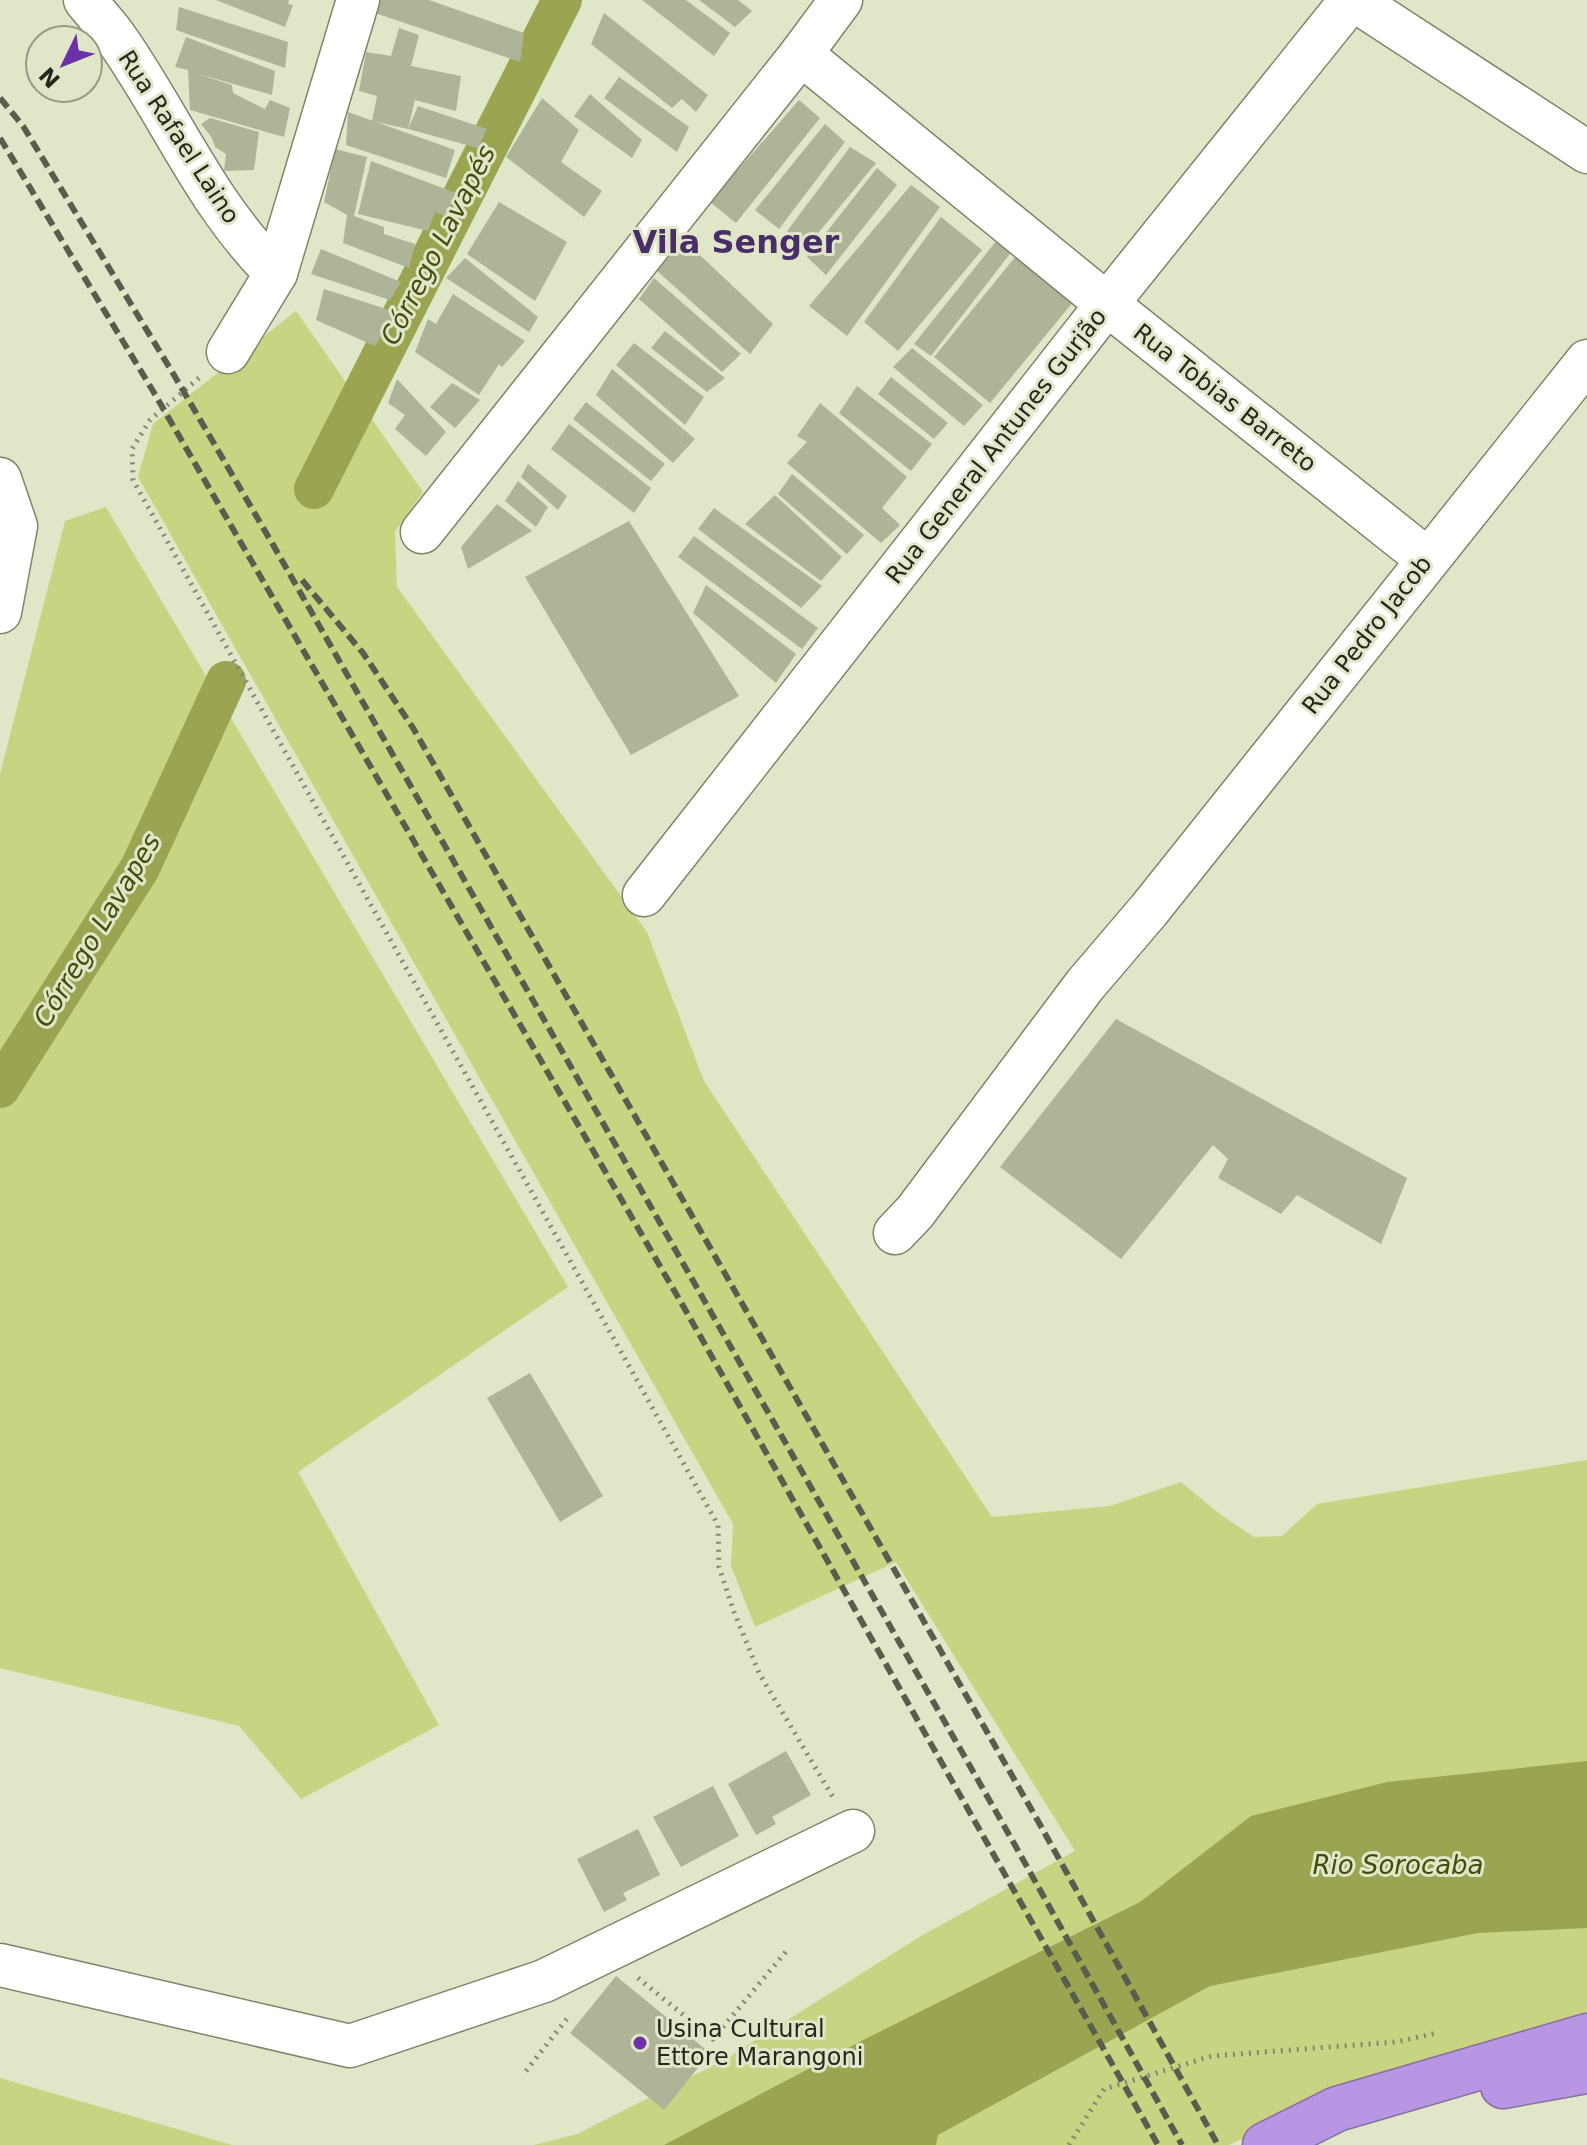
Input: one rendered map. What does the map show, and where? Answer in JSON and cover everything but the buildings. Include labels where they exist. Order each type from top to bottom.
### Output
[{"type":"highway","points":[[1265,2145],[1337,2109],[1587,2036]]},
{"type":"highway","points":[[1308,2145],[1515,2082],[1587,2071]]},
{"type":"street","name":"Rua Rafael Laino","points":[[85,0],[116,38],[204,183],[245,239],[276,273]]},
{"type":"street","points":[[228,352],[276,273],[358,0]]},
{"type":"street","points":[[422,532],[841,0]]},
{"type":"street","points":[[1352,0],[1587,152]]},
{"type":"street","name":"Rua General Antunes Gurjão","points":[[644,895],[1107,304],[1352,0]]},
{"type":"street","name":"Rua Tobias Barreto","points":[[801,54],[1107,304],[1427,559]]},
{"type":"street","name":"Rua Pedro Jacob","points":[[895,1233],[915,1212],[1085,985],[1149,910],[1587,361]]},
{"type":"street","points":[[0,479],[16,526],[0,612]]},
{"type":"street","points":[[0,1965],[350,2046],[544,1981],[853,1831]]},
{"type":"path","points":[[228,352],[150,420],[132,449],[133,480],[718,1525],[719,1567],[759,1673],[853,1831]]},
{"type":"path","points":[[627,1969],[713,2039],[789,1948]]},
{"type":"path","points":[[526,2071],[575,2009]]},
{"type":"path","points":[[1069,2145],[1104,2089],[1212,2056],[1396,2042],[1440,2033]]},
{"type":"shaded area","points":[[296,311],[423,492],[395,532],[397,587],[647,932],[704,1081],[992,1517],[1110,1506],[1181,1482],[1254,1537],[1282,1536],[1317,1504],[1587,1460],[1587,2021],[1338,2093],[1229,2145],[534,2145],[577,2134],[724,2060],[921,1936],[1075,1851],[896,1562],[755,1627],[731,1566],[733,1524],[138,477],[153,424]]},
{"type":"shaded area","points":[[106,507],[568,1287],[298,1472],[439,1725],[301,1799],[239,1726],[0,1668],[0,774],[65,521]]},
{"type":"shaded area","points":[[0,2078],[232,2145],[0,2145]]},
{"type":"water","name":"Rio Sorocaba","points":[[1587,1761],[1587,1928],[1478,1933],[1210,1986],[938,2135],[936,2145],[664,2145],[867,2038],[1140,1902],[1251,1816],[1387,1782]]},
{"type":"waterway","name":"Córrego Lavapés","points":[[314,489],[562,0]]},
{"type":"waterway","name":"Córrego Lavapes","points":[[0,1088],[140,868],[226,681]]},
{"type":"railway","points":[[0,98],[23,126],[272,543],[1011,1838],[1182,2145]]},
{"type":"railway","points":[[0,138],[153,391],[686,1311],[1158,2145]]},
{"type":"railway","points":[[302,580],[363,653],[413,728],[1038,1821],[1218,2145]]},
{"type":"place","name":"Usina Cultural Ettore Marangoni","points":[[640,2043]]},
{"type":"district","name":"Vila Senger","points":[[736,242]]}]
